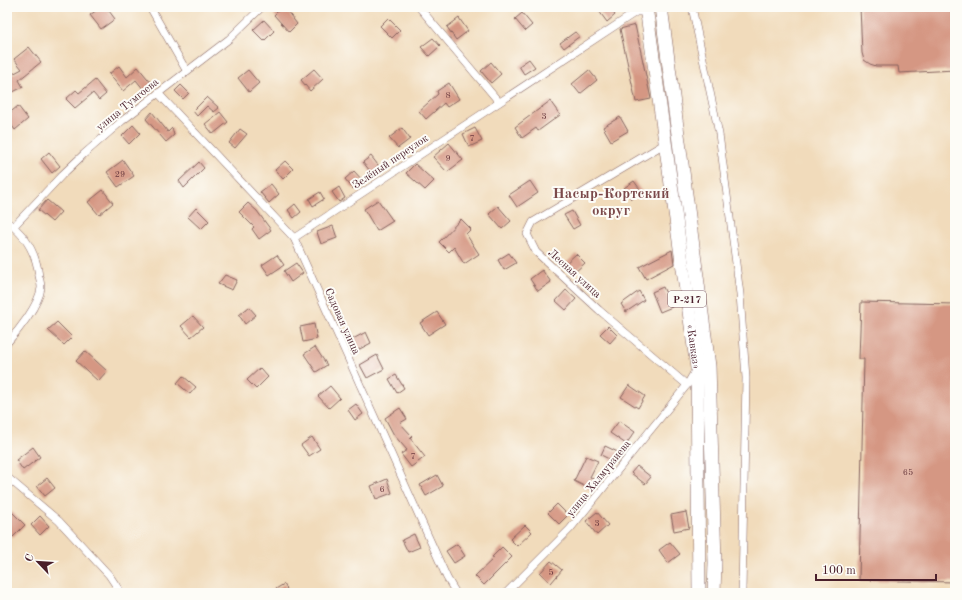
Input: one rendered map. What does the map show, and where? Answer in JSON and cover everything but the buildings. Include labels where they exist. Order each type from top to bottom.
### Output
[{"type":"highway","name":"«Кавказ»","points":[[661,7],[709,366],[715,562],[714,593]]},
{"type":"highway","name":"«Кавказ»","points":[[647,10],[697,368],[699,593]]},
{"type":"street","points":[[150,7],[186,70]]},
{"type":"street","name":"улица Тумгоева","points":[[14,226],[84,154],[122,121],[186,70],[229,39],[262,7]]},
{"type":"street","points":[[419,7],[499,102]]},
{"type":"street","points":[[692,7],[719,134],[740,294],[746,378],[742,593]]},
{"type":"street","name":"Зелёный переулок","points":[[294,238],[636,12],[647,10]]},
{"type":"street","name":"Садовая улица","points":[[158,93],[294,238],[444,571],[456,593]]},
{"type":"street","name":"Лесная улица","points":[[666,143],[533,222],[527,234],[536,252],[599,310],[687,385]]},
{"type":"street","points":[[7,222],[14,226],[28,242],[37,263],[41,289],[33,310],[7,343]]},
{"type":"street","name":"улица Халмурзиева","points":[[506,593],[570,529],[687,385],[697,368]]},
{"type":"street","points":[[7,477],[59,521],[109,575],[121,593]]},
{"type":"district","name":"Насыр-Кортский округ","points":[[611,202]]}]
